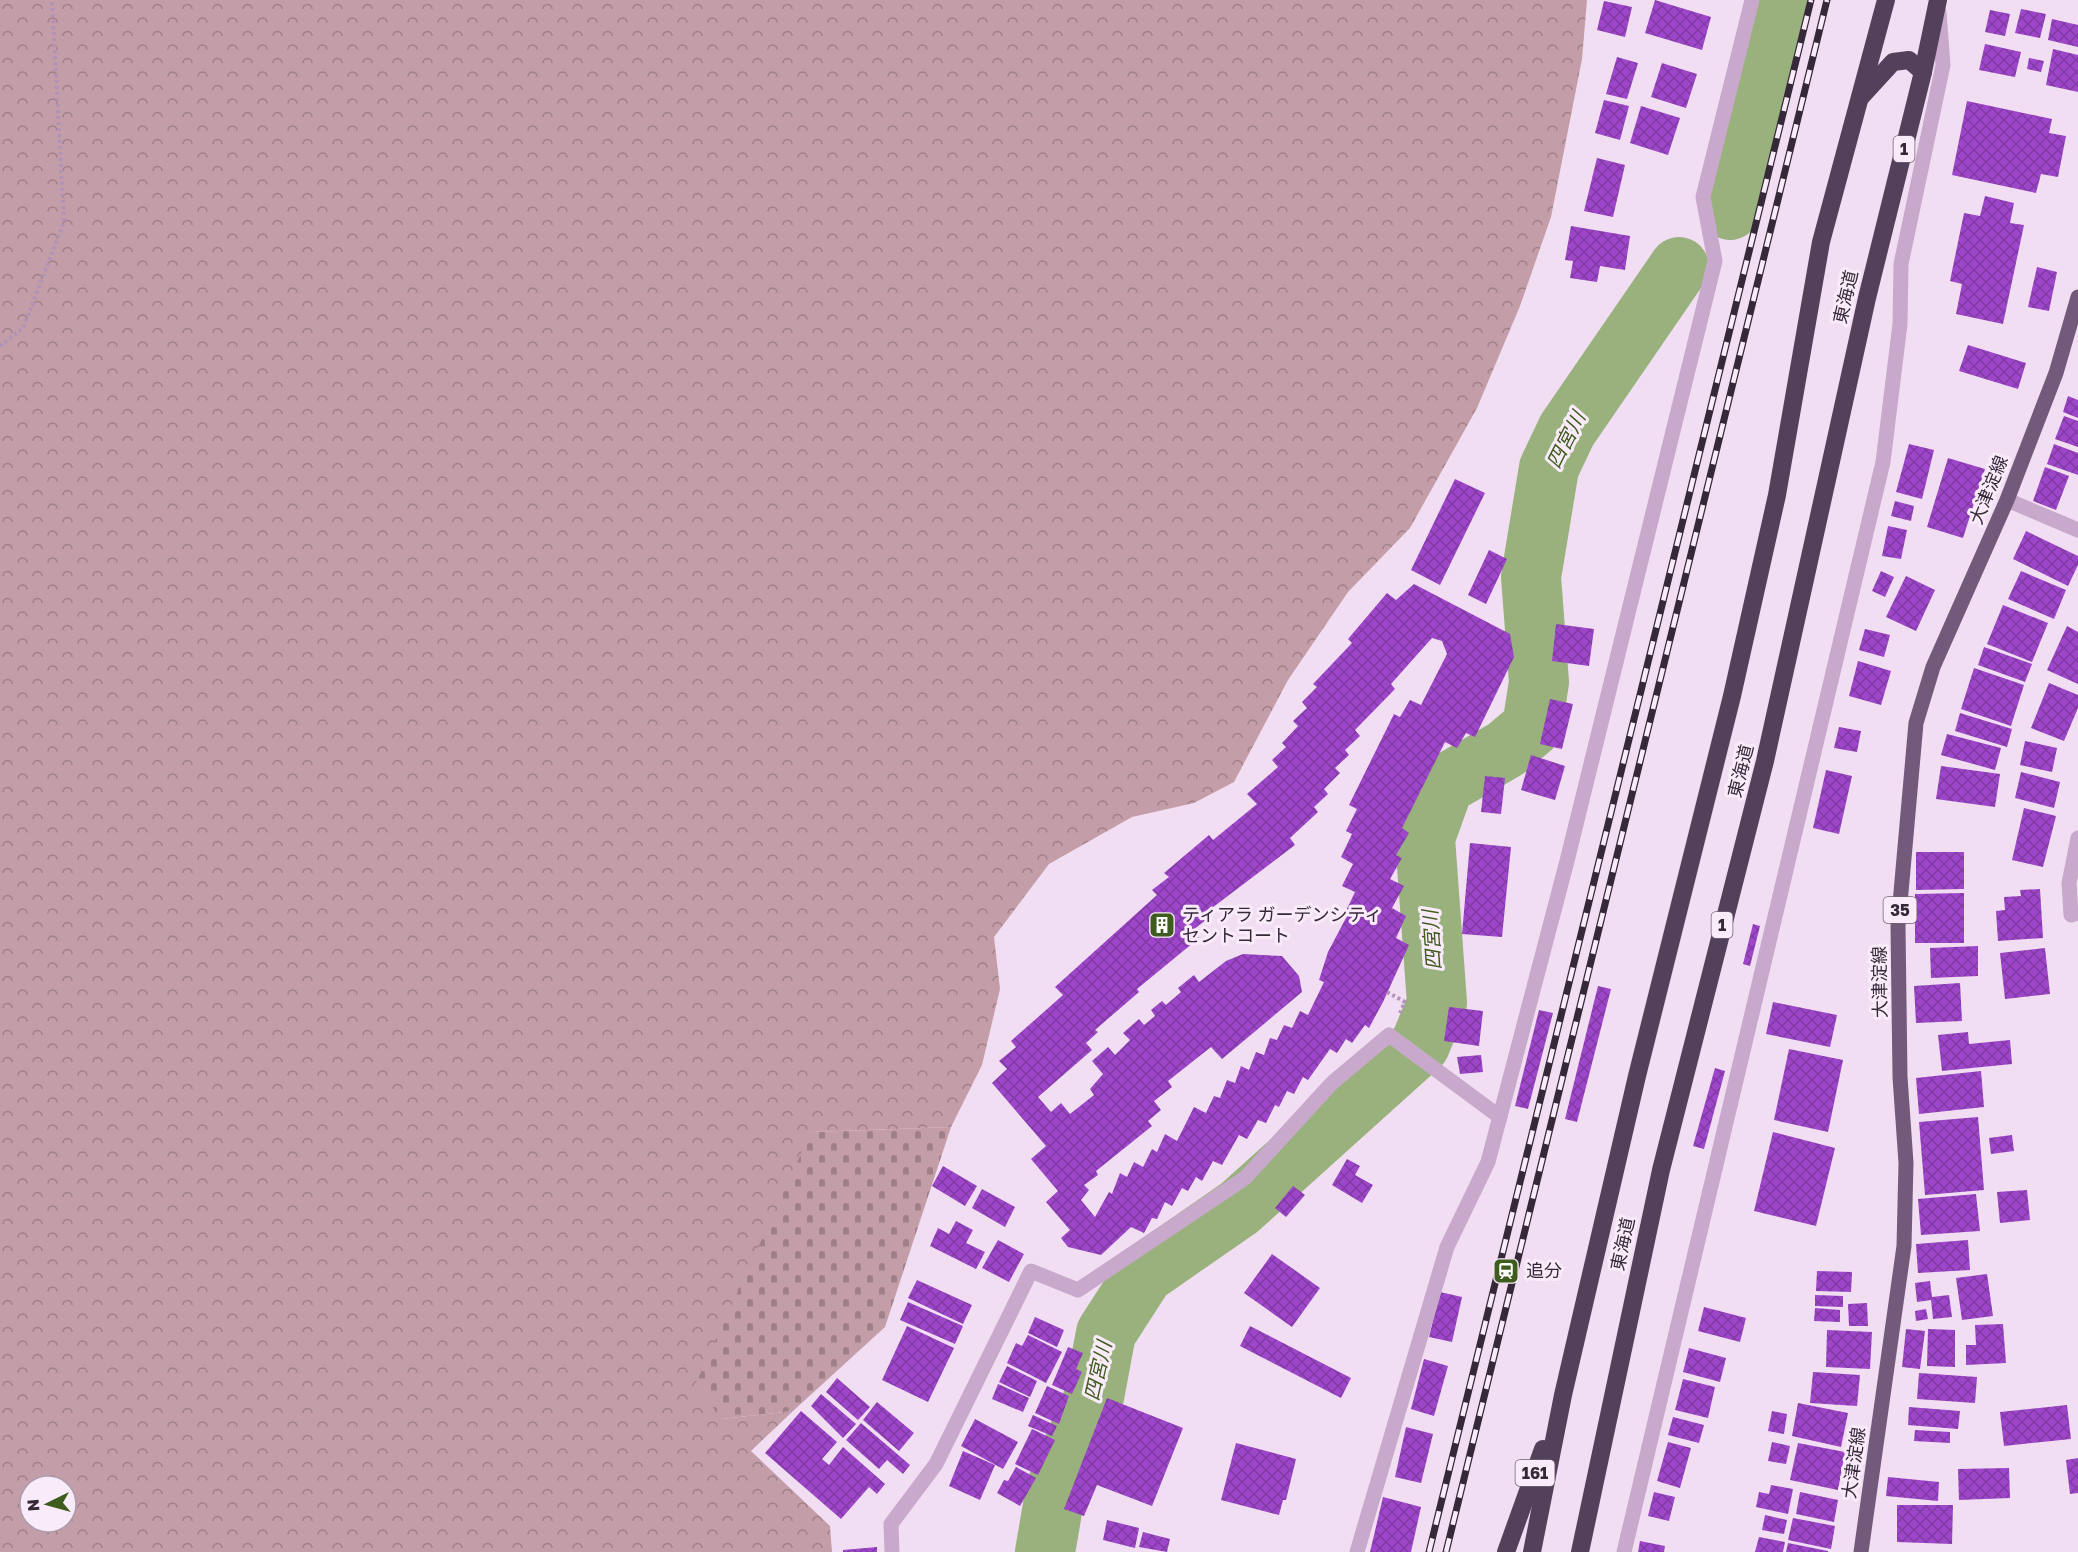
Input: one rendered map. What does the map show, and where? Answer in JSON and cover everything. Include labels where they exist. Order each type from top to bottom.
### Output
[{"type":"highway","name":"東海道","points":[[1532,1552],[1563,1395],[1637,1076],[1735,684],[1777,495],[1821,242],[1857,101],[1886,0]]},
{"type":"highway","name":"東海道","points":[[1580,1552],[1661,1170],[1766,761],[1867,298],[1923,72],[1938,0]]},
{"type":"highway","points":[[1857,101],[1893,62],[1909,60],[1923,72]]},
{"type":"highway","name":"161","points":[[1506,1552],[1563,1395]]},
{"type":"main road","name":"大津淀線","points":[[1861,1552],[1904,1246],[1906,1163],[1900,1077],[1898,926],[1916,723],[1933,667],[2007,500],[2056,373],[2078,297]]},
{"type":"street","points":[[1357,1552],[1447,1247],[1488,1162],[1567,861],[1715,261],[1703,197],[1752,0]]},
{"type":"street","points":[[1624,1552],[1883,462],[1900,324],[1900,264],[1943,65],[1938,0]]},
{"type":"street","points":[[2007,500],[2078,530]]},
{"type":"street","points":[[2078,838],[2069,883],[2071,915],[2078,913]]},
{"type":"street","points":[[892,1552],[891,1524],[936,1464],[1031,1271],[1078,1290],[1245,1178],[1332,1083],[1389,1035],[1500,1117]]},
{"type":"path","points":[[0,346],[23,328],[64,222],[52,0]]},
{"type":"green space","points":[[0,0],[1587,0],[1582,59],[1551,217],[1520,306],[1477,408],[1410,528],[1348,592],[1288,680],[1234,782],[1194,803],[1132,817],[1049,864],[994,937],[1000,989],[982,1065],[951,1127],[811,1132],[721,1419],[793,1411],[751,1451],[830,1526],[832,1552],[0,1552]]},
{"type":"green space","points":[[951,1127],[885,1327],[793,1411],[721,1419],[696,1383],[811,1132]]},
{"type":"building","points":[[1655,0],[1711,17],[1702,50],[1645,33]]},
{"type":"building","points":[[1604,1],[1632,7],[1625,37],[1597,30]]},
{"type":"building","points":[[2021,9],[2046,14],[2040,38],[2015,33]]},
{"type":"building","points":[[1990,10],[2010,14],[2005,36],[1985,32]]},
{"type":"building","points":[[2052,19],[2078,25],[2078,47],[2048,40]]},
{"type":"building","points":[[1985,44],[2021,52],[2015,77],[1979,70]]},
{"type":"building","points":[[2053,49],[2078,55],[2078,92],[2046,85]]},
{"type":"building","points":[[1617,57],[1638,63],[1627,99],[1606,94]]},
{"type":"building","points":[[2029,58],[2044,61],[2041,72],[2027,69]]},
{"type":"building","points":[[1662,63],[1697,74],[1686,108],[1651,97]]},
{"type":"building","points":[[1604,100],[1629,106],[1620,140],[1595,133]]},
{"type":"building","points":[[1967,101],[2052,119],[2049,133],[2066,136],[2058,177],[2041,174],[2036,193],[1952,175]]},
{"type":"building","points":[[1641,106],[1680,118],[1668,155],[1630,143]]},
{"type":"building","points":[[1597,158],[1625,165],[1613,217],[1584,211]]},
{"type":"building","points":[[1985,196],[2014,203],[2010,223],[2024,225],[2003,324],[1956,314],[1962,284],[1950,281],[1964,213],[1980,216]]},
{"type":"building","points":[[1571,226],[1630,236],[1625,270],[1600,266],[1597,282],[1570,278],[1573,261],[1565,260]]},
{"type":"building","points":[[2037,267],[2057,272],[2049,311],[2028,307]]},
{"type":"building","points":[[1968,345],[2026,363],[2018,389],[1959,371]]},
{"type":"building","points":[[2068,396],[2078,400],[2078,418],[2063,412]]},
{"type":"building","points":[[2064,416],[2078,421],[2078,447],[2055,439]]},
{"type":"building","points":[[1909,444],[1934,450],[1922,499],[1896,492]]},
{"type":"building","points":[[2054,444],[2078,453],[2078,475],[2047,464]]},
{"type":"building","points":[[1948,458],[1985,469],[1963,538],[1927,527]]},
{"type":"building","points":[[2045,467],[2069,476],[2056,510],[2033,501]]},
{"type":"building","points":[[1455,479],[1485,493],[1440,585],[1411,570]]},
{"type":"building","points":[[1895,501],[1914,506],[1911,521],[1891,516]]},
{"type":"building","points":[[1888,526],[1907,530],[1901,559],[1882,556]]},
{"type":"building","points":[[2026,531],[2078,556],[2078,565],[2068,586],[2013,559]]},
{"type":"building","points":[[1489,550],[1507,559],[1486,604],[1468,595]]},
{"type":"building","points":[[1881,571],[1894,577],[1885,597],[1872,591]]},
{"type":"building","points":[[2021,571],[2066,590],[2054,619],[2008,599]]},
{"type":"building","points":[[1906,576],[1935,590],[1916,631],[1886,617]]},
{"type":"building","name":"ティアラ ガーデンシティ セントコート","points":[[1414,584],[1510,634],[1514,657],[1475,737],[1466,733],[1457,748],[1445,742],[1402,828],[1409,833],[1396,855],[1402,858],[1390,879],[1404,886],[1392,908],[1406,916],[1396,938],[1409,945],[1383,1002],[1369,1028],[1365,1025],[1352,1043],[1346,1039],[1337,1053],[1330,1049],[1308,1080],[1303,1077],[1294,1094],[1287,1091],[1279,1107],[1275,1105],[1266,1123],[1258,1120],[1247,1139],[1239,1135],[1222,1165],[1213,1161],[1202,1181],[1196,1177],[1188,1191],[1182,1188],[1172,1206],[1165,1202],[1157,1219],[1152,1218],[1144,1233],[1131,1227],[1101,1255],[1068,1247],[1061,1238],[1070,1230],[1046,1202],[1058,1191],[1031,1159],[1046,1146],[992,1083],[1007,1069],[999,1061],[1016,1047],[1011,1041],[1063,995],[1055,987],[1157,895],[1152,890],[1169,877],[1164,873],[1209,835],[1213,840],[1257,804],[1247,794],[1278,767],[1272,760],[1286,747],[1282,743],[1298,726],[1293,721],[1307,708],[1302,702],[1317,687],[1313,684],[1352,643],[1348,639],[1387,593],[1396,600]],"holes":[[[1432,638],[1442,641],[1447,654],[1421,705],[1410,700],[1400,717],[1394,714],[1349,805],[1357,809],[1346,831],[1352,834],[1341,857],[1353,864],[1342,886],[1355,892],[1344,915],[1347,916],[1328,952],[1319,980],[1324,982],[1308,1015],[1300,1011],[1292,1028],[1284,1025],[1277,1040],[1270,1038],[1264,1055],[1256,1052],[1249,1070],[1241,1066],[1235,1083],[1227,1080],[1220,1098],[1214,1096],[1206,1113],[1194,1107],[1177,1141],[1165,1134],[1157,1152],[1152,1149],[1143,1167],[1134,1162],[1127,1177],[1120,1173],[1112,1194],[1109,1192],[1095,1217],[1081,1200],[1089,1190],[1084,1185],[1098,1175],[1096,1171],[1152,1126],[1148,1121],[1161,1110],[1154,1101],[1172,1087],[1168,1081],[1211,1047],[1222,1059],[1302,992],[1299,976],[1282,956],[1243,954],[1226,961],[1199,982],[1194,975],[1178,988],[1181,992],[1166,1005],[1162,1001],[1151,1010],[1155,1016],[1144,1025],[1139,1019],[1123,1033],[1130,1040],[1115,1055],[1108,1047],[1092,1061],[1103,1074],[1090,1089],[1094,1095],[1070,1114],[1061,1103],[1051,1112],[1038,1097],[1092,1050],[1086,1043],[1098,1032],[1095,1030],[1139,992],[1137,989],[1199,938],[1193,930],[1207,919],[1204,914],[1295,845],[1290,838],[1318,812],[1314,807],[1328,794],[1324,789],[1340,773],[1335,768],[1349,755],[1345,750],[1360,736],[1355,730],[1395,689],[1391,684]]]},
{"type":"building","points":[[2003,605],[2048,623],[2032,662],[1987,644]]},
{"type":"building","points":[[1556,624],[1594,629],[1589,666],[1552,661]]},
{"type":"building","points":[[2067,626],[2078,632],[2078,684],[2047,670]]},
{"type":"building","points":[[1865,629],[1890,635],[1884,657],[1859,650]]},
{"type":"building","points":[[1984,647],[2032,664],[2025,682],[1978,665]]},
{"type":"building","points":[[1858,661],[1891,671],[1881,705],[1849,696]]},
{"type":"building","points":[[1974,668],[2024,685],[2011,726],[1961,709]]},
{"type":"building","points":[[2049,683],[2078,695],[2078,708],[2064,741],[2031,728]]},
{"type":"building","points":[[1550,699],[1573,704],[1562,749],[1540,744]]},
{"type":"building","points":[[1960,713],[2012,729],[2007,747],[1955,731]]},
{"type":"building","points":[[1839,727],[1861,731],[1857,752],[1834,748]]},
{"type":"building","points":[[1947,734],[2001,748],[1995,770],[1941,755]]},
{"type":"building","points":[[2025,741],[2057,748],[2052,772],[2020,765]]},
{"type":"building","points":[[1531,755],[1565,766],[1555,800],[1521,790]]},
{"type":"building","points":[[1941,766],[2000,774],[1995,807],[1936,799]]},
{"type":"building","points":[[1826,770],[1852,776],[1839,834],[1813,828]]},
{"type":"building","points":[[2021,772],[2060,782],[2054,808],[2015,798]]},
{"type":"building","points":[[1485,776],[1505,778],[1501,814],[1481,812]]},
{"type":"building","points":[[2024,808],[2056,816],[2043,867],[2012,860]]},
{"type":"building","points":[[1470,843],[1511,847],[1502,937],[1462,934]]},
{"type":"building","points":[[1916,852],[1964,852],[1964,889],[1916,890]]},
{"type":"building","points":[[2040,889],[2043,938],[1998,941],[1996,911],[2005,910],[2004,897],[2021,896],[2020,890]]},
{"type":"building","points":[[1964,893],[1964,943],[1915,943],[1915,894]]},
{"type":"building","points":[[1753,924],[1760,926],[1750,966],[1743,964]]},
{"type":"building","points":[[1978,946],[1978,976],[1931,978],[1930,948]]},
{"type":"building","points":[[2045,948],[2050,994],[2005,999],[2000,953]]},
{"type":"building","points":[[1960,983],[1962,1021],[1916,1023],[1914,986]]},
{"type":"building","points":[[1598,986],[1611,989],[1577,1122],[1565,1119]]},
{"type":"building","points":[[1773,1002],[1837,1015],[1830,1047],[1766,1034]]},
{"type":"building","points":[[1449,1007],[1483,1011],[1479,1046],[1444,1041]]},
{"type":"building","points":[[1539,1010],[1553,1013],[1528,1109],[1515,1106]]},
{"type":"building","points":[[1968,1032],[1969,1044],[2010,1040],[2012,1064],[1942,1071],[1938,1035]]},
{"type":"building","points":[[1789,1049],[1843,1060],[1828,1132],[1774,1120]]},
{"type":"building","points":[[1481,1055],[1483,1072],[1460,1074],[1457,1057]]},
{"type":"building","points":[[1715,1068],[1725,1071],[1704,1149],[1693,1146]]},
{"type":"building","points":[[1981,1071],[1984,1107],[1919,1114],[1916,1078]]},
{"type":"building","points":[[1978,1117],[1984,1190],[1925,1195],[1919,1122]]},
{"type":"building","points":[[1773,1132],[1835,1148],[1816,1226],[1754,1211]]},
{"type":"building","points":[[2012,1135],[2014,1151],[1991,1154],[1989,1138]]},
{"type":"building","points":[[1347,1159],[1360,1166],[1355,1175],[1373,1185],[1362,1203],[1332,1185]]},
{"type":"building","points":[[943,1166],[977,1186],[965,1206],[932,1186]]},
{"type":"building","points":[[1293,1186],[1305,1195],[1286,1217],[1275,1208]]},
{"type":"building","points":[[982,1189],[1015,1207],[1005,1227],[972,1208]]},
{"type":"building","points":[[2027,1190],[2030,1220],[2000,1223],[1997,1192]]},
{"type":"building","points":[[1976,1194],[1980,1231],[1921,1235],[1918,1199]]},
{"type":"building","points":[[956,1221],[973,1230],[966,1243],[985,1252],[976,1269],[930,1246],[938,1228],[949,1234]]},
{"type":"building","points":[[998,1240],[1024,1254],[1009,1282],[982,1268]]},
{"type":"building","points":[[1968,1240],[1970,1270],[1918,1273],[1916,1244]]},
{"type":"building","points":[[1272,1254],[1320,1288],[1292,1327],[1244,1293]]},
{"type":"building","points":[[1817,1271],[1852,1272],[1851,1292],[1816,1291]]},
{"type":"building","points":[[1987,1274],[1993,1316],[1962,1320],[1956,1278]]},
{"type":"building","points":[[917,1280],[972,1305],[963,1324],[908,1298]]},
{"type":"building","points":[[1930,1281],[1932,1297],[1949,1295],[1952,1317],[1933,1319],[1931,1300],[1917,1302],[1915,1283]]},
{"type":"building","points":[[1440,1292],[1462,1297],[1452,1342],[1429,1337]]},
{"type":"building","points":[[1815,1295],[1843,1296],[1843,1307],[1815,1306]]},
{"type":"building","points":[[908,1302],[963,1326],[955,1344],[900,1320]]},
{"type":"building","points":[[1867,1303],[1868,1326],[1849,1326],[1848,1304]]},
{"type":"building","points":[[1704,1307],[1746,1318],[1740,1342],[1698,1331]]},
{"type":"building","points":[[1815,1308],[1840,1310],[1840,1322],[1814,1321]]},
{"type":"building","points":[[1926,1309],[1928,1319],[1916,1321],[1915,1311]]},
{"type":"building","points":[[1035,1317],[1064,1330],[1057,1347],[1028,1333]]},
{"type":"building","points":[[2003,1324],[2006,1363],[1966,1365],[1966,1345],[1976,1345],[1975,1325]]},
{"type":"building","points":[[907,1326],[954,1348],[928,1402],[882,1380]]},
{"type":"building","points":[[1250,1326],[1351,1378],[1341,1398],[1240,1346]]},
{"type":"building","points":[[1906,1329],[1925,1331],[1920,1369],[1902,1367]]},
{"type":"building","points":[[1928,1329],[1955,1330],[1955,1367],[1927,1366]]},
{"type":"building","points":[[1827,1330],[1872,1332],[1870,1369],[1826,1367]]},
{"type":"building","points":[[1028,1335],[1062,1352],[1046,1383],[1007,1363],[1016,1343],[1022,1346]]},
{"type":"building","points":[[1068,1347],[1083,1353],[1076,1369],[1082,1372],[1072,1394],[1052,1385]]},
{"type":"building","points":[[1689,1348],[1726,1358],[1720,1382],[1683,1372]]},
{"type":"building","points":[[1424,1359],[1448,1366],[1434,1416],[1411,1409]]},
{"type":"building","points":[[1007,1366],[1037,1381],[1030,1397],[999,1382]]},
{"type":"building","points":[[1813,1372],[1860,1375],[1857,1406],[1810,1403]]},
{"type":"building","points":[[1919,1373],[1977,1377],[1975,1403],[1917,1399]]},
{"type":"building","points":[[837,1378],[870,1407],[858,1420],[826,1392]]},
{"type":"building","points":[[1683,1379],[1715,1387],[1708,1418],[1675,1410]]},
{"type":"building","points":[[998,1384],[1029,1398],[1023,1412],[992,1399]]},
{"type":"building","points":[[1047,1386],[1069,1396],[1059,1424],[1035,1413]]},
{"type":"building","points":[[821,1394],[856,1424],[843,1438],[811,1406]]},
{"type":"building","points":[[1107,1398],[1183,1428],[1152,1506],[1097,1485],[1084,1516],[1064,1509]]},
{"type":"building","points":[[877,1402],[914,1433],[899,1451],[863,1420]]},
{"type":"building","points":[[1798,1403],[1848,1413],[1841,1447],[1792,1436]]},
{"type":"building","points":[[2067,1405],[2071,1439],[2004,1446],[2000,1412]]},
{"type":"building","points":[[1909,1407],[1960,1411],[1958,1429],[1908,1425]]},
{"type":"building","points":[[801,1411],[837,1442],[822,1459],[829,1465],[843,1447],[885,1484],[877,1494],[869,1487],[841,1519],[765,1453]]},
{"type":"building","points":[[1772,1411],[1787,1414],[1784,1434],[1768,1431]]},
{"type":"building","points":[[1033,1415],[1057,1426],[1052,1436],[1028,1426]]},
{"type":"building","points":[[1673,1417],[1704,1425],[1699,1443],[1668,1435]]},
{"type":"building","points":[[975,1419],[1018,1442],[1003,1469],[961,1446]]},
{"type":"building","points":[[861,1423],[910,1465],[903,1474],[887,1460],[879,1469],[846,1440]]},
{"type":"building","points":[[1406,1427],[1433,1434],[1421,1483],[1395,1477]]},
{"type":"building","points":[[1032,1429],[1055,1440],[1038,1475],[1015,1464]]},
{"type":"building","points":[[1915,1430],[1950,1432],[1950,1443],[1914,1441]]},
{"type":"building","points":[[1668,1442],[1691,1448],[1680,1488],[1657,1481]]},
{"type":"building","points":[[1772,1442],[1790,1446],[1786,1464],[1768,1461]]},
{"type":"building","points":[[1236,1443],[1296,1459],[1286,1500],[1283,1500],[1279,1515],[1221,1500]]},
{"type":"building","points":[[1798,1443],[1845,1452],[1838,1490],[1790,1480]]},
{"type":"building","points":[[963,1451],[995,1465],[980,1500],[949,1486]]},
{"type":"building","points":[[2078,1458],[2078,1493],[2070,1494],[2066,1460]]},
{"type":"building","points":[[1016,1467],[1036,1478],[1020,1506],[997,1493],[1004,1480],[1008,1481]]},
{"type":"building","points":[[2009,1468],[2010,1498],[1959,1500],[1958,1469]]},
{"type":"building","points":[[1888,1477],[1939,1482],[1938,1501],[1886,1496]]},
{"type":"building","points":[[1771,1485],[1793,1489],[1788,1514],[1756,1507],[1759,1492],[1769,1494]]},
{"type":"building","points":[[1654,1492],[1675,1497],[1669,1521],[1648,1516]]},
{"type":"building","points":[[1800,1492],[1838,1500],[1834,1522],[1796,1514]]},
{"type":"building","points":[[1383,1497],[1421,1507],[1411,1552],[1370,1552]]},
{"type":"building","points":[[1897,1505],[1953,1505],[1952,1544],[1897,1542]]},
{"type":"building","points":[[1765,1515],[1787,1520],[1784,1534],[1762,1530]]},
{"type":"building","points":[[1793,1518],[1835,1526],[1831,1549],[1788,1540]]},
{"type":"building","points":[[1107,1520],[1139,1528],[1135,1548],[1103,1540]]},
{"type":"building","points":[[1143,1532],[1170,1539],[1167,1552],[1139,1547]]},
{"type":"building","points":[[1759,1537],[1785,1542],[1783,1552],[1755,1552]]},
{"type":"building","points":[[1640,1541],[1665,1546],[1664,1552],[1638,1552]]},
{"type":"building","points":[[1788,1543],[1828,1551],[1828,1552],[1786,1552]]},
{"type":"building","points":[[877,1547],[877,1552],[843,1552],[843,1550]]},
{"type":"waterway","name":"四宮川","points":[[1730,210],[1783,0]]},
{"type":"waterway","name":"四宮川","points":[[1045,1552],[1056,1488],[1094,1397],[1106,1333],[1144,1274],[1239,1208],[1420,1045],[1437,1003],[1425,838],[1444,785],[1506,749],[1532,727],[1539,682],[1531,577],[1549,468],[1567,430],[1679,267]]},
{"type":"railway","points":[[1429,1552],[1811,0]]},
{"type":"railway","points":[[1446,1552],[1827,0]]},
{"type":"place","name":"ティアラ ガーデンシティ セントコート","points":[[1162,925]]},
{"type":"place","name":"追分","points":[[1506,1271]]}]
